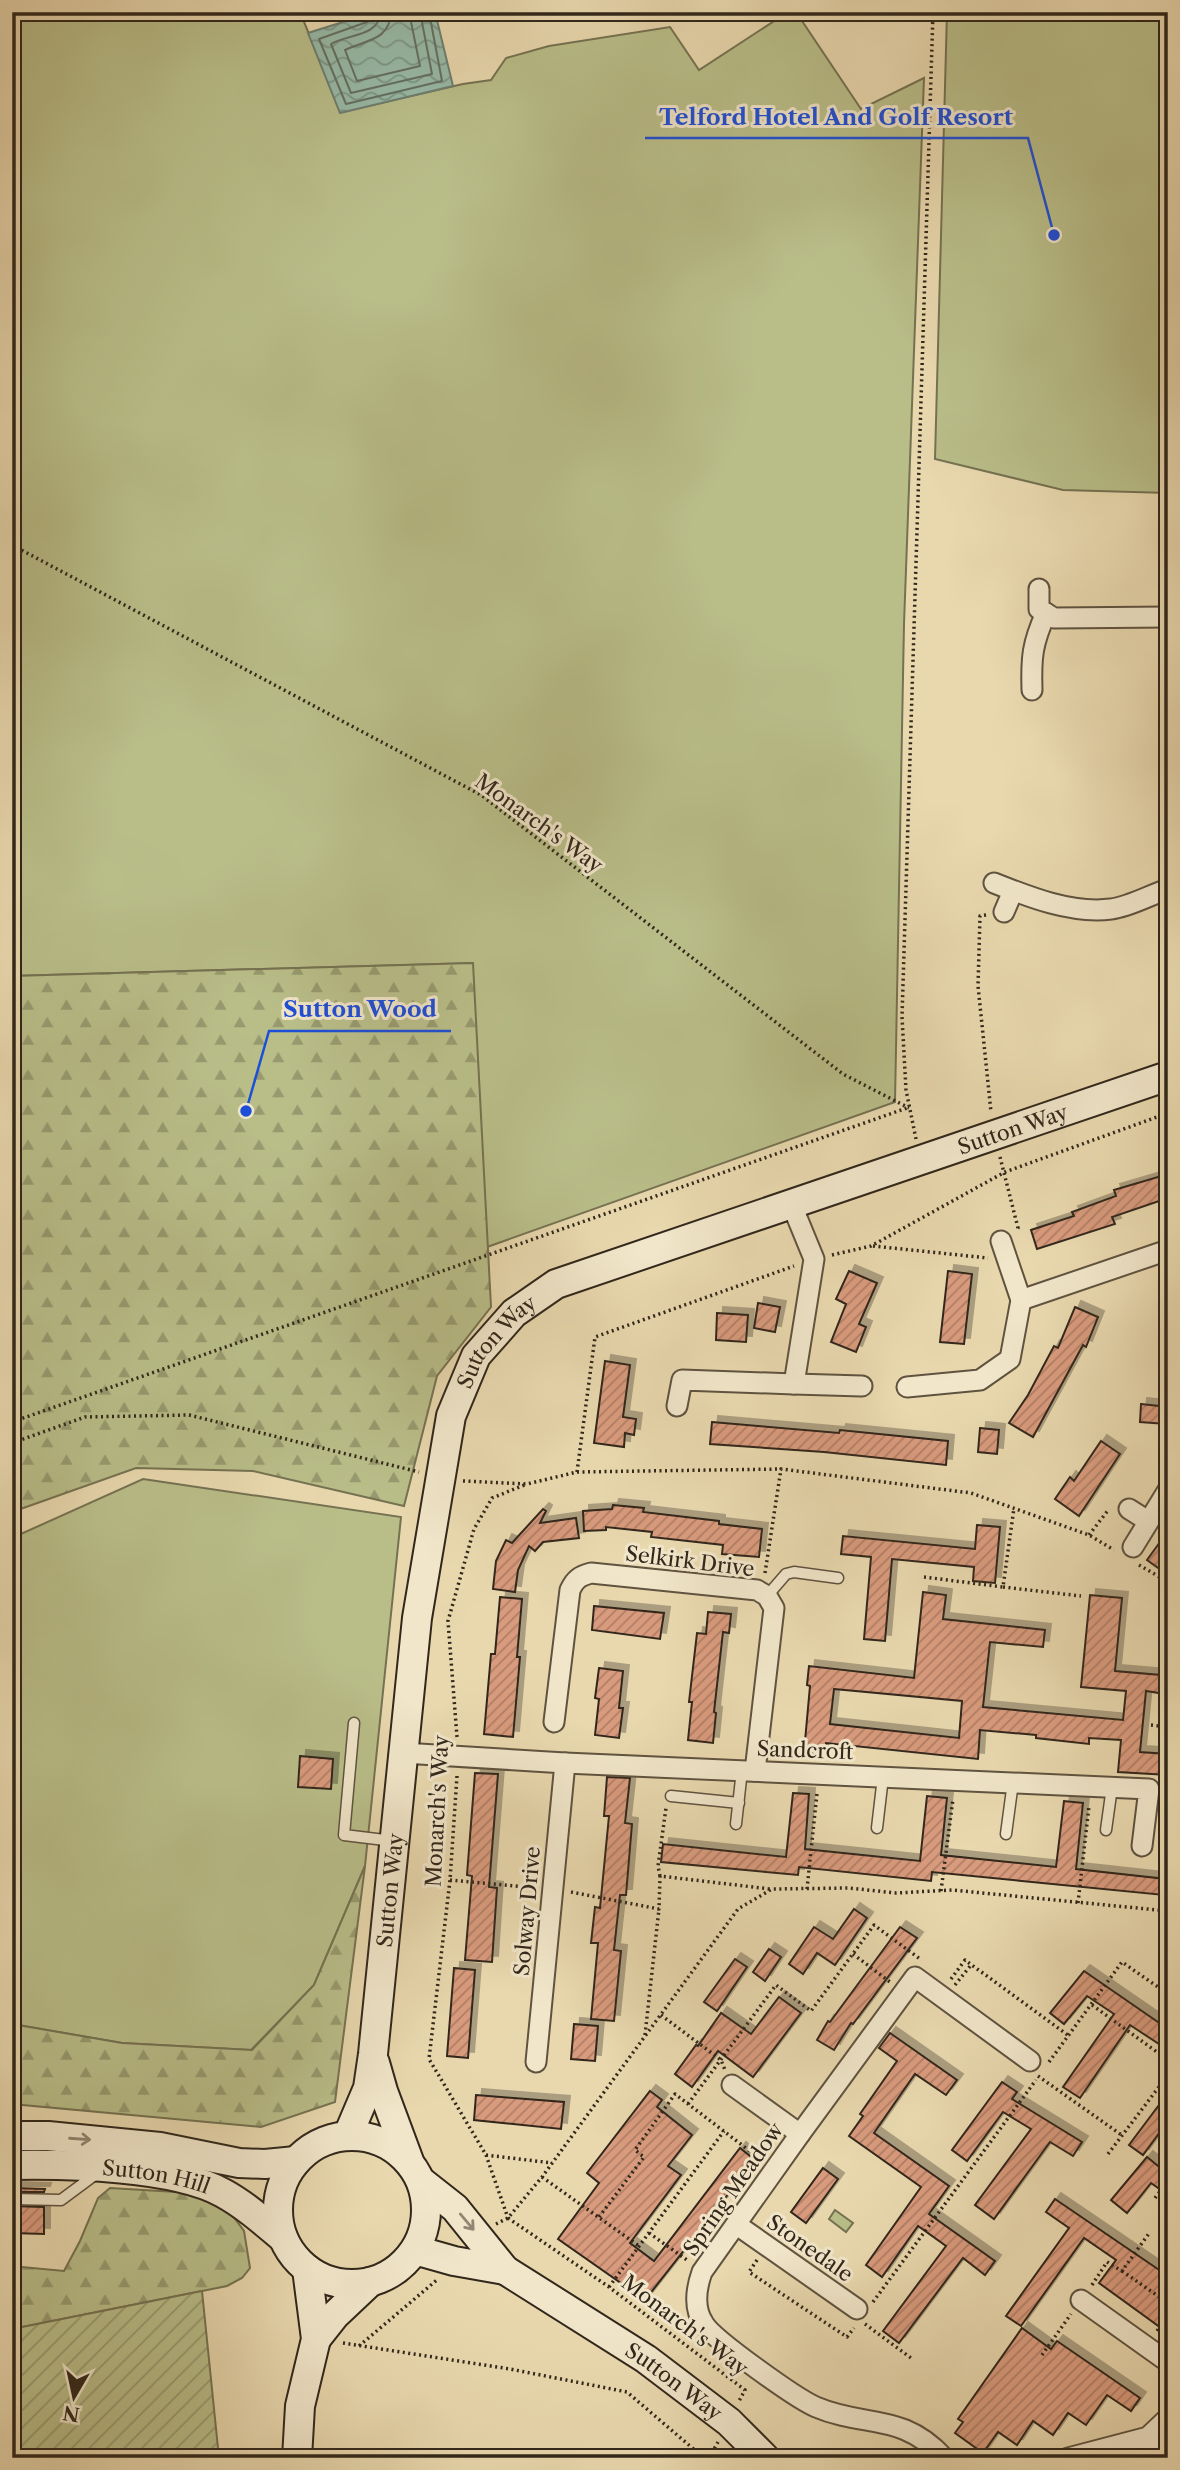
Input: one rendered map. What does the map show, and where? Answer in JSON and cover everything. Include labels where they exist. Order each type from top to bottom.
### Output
[{"type":"street","points":[[1039,589],[1039,610],[1054,618],[1168,617]]},
{"type":"street","points":[[1032,691],[1031,656],[1046,613]]},
{"type":"street","points":[[994,883],[1013,891],[1082,909],[1113,909],[1168,889]]},
{"type":"street","points":[[1004,912],[1013,891]]},
{"type":"street","name":"Sutton Way","points":[[348,2135],[369,2088],[417,1618],[451,1416],[476,1356],[514,1313],[555,1284],[1168,1076]]},
{"type":"street","points":[[792,1203],[814,1259],[794,1384]]},
{"type":"street","points":[[907,1387],[980,1380],[1010,1359],[1021,1300],[1001,1241]]},
{"type":"street","points":[[1021,1300],[1168,1250]]},
{"type":"street","points":[[677,1406],[682,1380],[862,1386]]},
{"type":"street","points":[[1129,1554],[1168,1490]]},
{"type":"street","points":[[1129,1509],[1148,1521]]},
{"type":"street","name":"Selkirk Drive","points":[[554,1722],[570,1590],[574,1581],[581,1576],[591,1573],[757,1590],[765,1595],[774,1608],[749,1771]]},
{"type":"street","name":"Sandcroft","points":[[403,1753],[565,1763],[1149,1789],[1142,1846]]},
{"type":"street","name":"Solway Drive","points":[[536,2062],[565,1763]]},
{"type":"street","points":[[904,1993],[915,1978],[947,1989],[1038,2068]]},
{"type":"street","name":"Spring Meadow","points":[[904,1993],[702,2272],[697,2293],[697,2309],[704,2324],[720,2340],[816,2407],[907,2429],[926,2441],[944,2458]]},
{"type":"street","name":"Sutton Way","points":[[373,2054],[383,2091],[415,2171],[455,2208],[505,2270],[646,2359],[729,2422],[765,2458]]},
{"type":"street","points":[[732,2085],[800,2134]]},
{"type":"street","points":[[348,2135],[365,2136],[385,2143],[415,2171],[426,2197],[426,2220],[415,2250],[399,2267],[370,2282],[333,2282],[307,2269],[296,2259],[283,2238],[278,2213],[278,2199],[286,2175],[296,2161],[319,2143],[348,2135]]},
{"type":"street","name":"Sutton Hill","points":[[12,2136],[48,2136],[160,2147],[239,2163],[296,2161]]},
{"type":"street","name":"Sutton Hill","points":[[12,2165],[105,2168],[198,2182],[239,2203],[283,2238]]},
{"type":"street","name":"Stonedale","points":[[737,2225],[860,2313]]},
{"type":"street","name":"Sutton Way","points":[[415,2250],[453,2261],[505,2270]]},
{"type":"street","points":[[297,2458],[300,2406],[315,2327],[307,2269]]},
{"type":"street","points":[[315,2327],[335,2315],[370,2282]]},
{"type":"street","points":[[1081,2300],[1168,2362]]},
{"type":"street","points":[[1068,2458],[1148,2437],[1168,2418]]},
{"type":"street","points":[[1148,2437],[1163,2458]]},
{"type":"lane","points":[[765,1595],[786,1574],[794,1572],[838,1578]]},
{"type":"lane","points":[[354,1723],[344,1835],[393,1841]]},
{"type":"lane","points":[[736,1824],[749,1771]]},
{"type":"lane","points":[[877,1828],[883,1777]]},
{"type":"lane","points":[[1006,1834],[1013,1782]]},
{"type":"lane","points":[[1106,1830],[1112,1787]]},
{"type":"lane","points":[[669,1800],[739,1803]]},
{"type":"lane","points":[[12,2199],[61,2200],[105,2168]]},
{"type":"path","points":[[920,1158],[909,1108],[902,1017],[933,12]]},
{"type":"path","name":"Monarch's Way","points":[[12,545],[481,795],[843,1074],[909,1108]]},
{"type":"path","points":[[993,1134],[978,986],[980,916],[1004,912]]},
{"type":"path","points":[[12,1422],[909,1108]]},
{"type":"path","points":[[577,1472],[594,1337],[814,1259],[871,1246],[1005,1172],[1168,1113]]},
{"type":"path","points":[[871,1246],[993,1258],[1001,1241],[1018,1228],[1005,1172]]},
{"type":"path","points":[[12,1443],[85,1417],[189,1415],[425,1473]]},
{"type":"path","points":[[765,1595],[781,1469]]},
{"type":"path","points":[[456,1480],[527,1484],[577,1472],[781,1469],[971,1493],[1089,1535],[1129,1554],[1168,1582]]},
{"type":"path","name":"Monarch's Way","points":[[527,1484],[492,1498],[474,1529],[448,1621],[458,1756],[450,1881],[429,2059],[486,2155],[508,2218],[609,2287],[745,2390],[707,2458]]},
{"type":"path","points":[[1089,1535],[1115,1502],[1129,1509]]},
{"type":"path","points":[[1003,1587],[1014,1508]]},
{"type":"path","points":[[924,1577],[1082,1595]]},
{"type":"path","points":[[1151,1725],[1168,1727]]},
{"type":"path","points":[[807,1889],[819,1773]]},
{"type":"path","points":[[941,1891],[956,1780]]},
{"type":"path","points":[[1077,1902],[1091,1786]]},
{"type":"path","points":[[645,2037],[659,1909],[658,1866],[669,1800]]},
{"type":"path","points":[[660,1876],[772,1889],[849,1888],[896,1894],[941,1891],[1168,1911]]},
{"type":"path","points":[[450,1881],[552,1889],[659,1909]]},
{"type":"path","points":[[508,2218],[542,2177],[738,1909],[772,1889]]},
{"type":"path","points":[[688,2104],[776,1985],[811,2011],[874,1925],[928,1965]]},
{"type":"path","points":[[853,1954],[904,1993]]},
{"type":"path","points":[[947,1989],[965,1960],[1069,2036]]},
{"type":"path","points":[[766,2245],[749,2272],[847,2337],[860,2313],[1038,2068],[1069,2036],[1122,1962],[1168,1994]]},
{"type":"path","points":[[947,1989],[971,1965]]},
{"type":"path","points":[[1092,2005],[1168,2060]]},
{"type":"path","points":[[661,2015],[720,2060],[732,2085]]},
{"type":"path","points":[[1038,2068],[1123,2136]]},
{"type":"path","points":[[1108,2154],[1168,2075]]},
{"type":"path","points":[[599,2217],[644,2157],[635,2150],[675,2095],[775,2169]]},
{"type":"path","points":[[609,2287],[724,2131]]},
{"type":"path","points":[[486,2155],[552,2163]]},
{"type":"path","points":[[542,2177],[639,2246]]},
{"type":"path","points":[[1155,2198],[1168,2181]]},
{"type":"path","points":[[649,2233],[702,2272]]},
{"type":"path","points":[[1122,2271],[1168,2303]]},
{"type":"path","points":[[860,2313],[866,2326],[911,2358]]},
{"type":"path","points":[[315,2327],[627,2392],[707,2458]]},
{"type":"green space","points":[[12,12],[308,12],[302,17],[341,112],[491,80],[506,58],[549,46],[670,27],[699,70],[788,12],[796,12],[861,109],[924,78],[904,624],[895,1102],[487,1247],[472,963],[12,976]]},
{"type":"green space","points":[[947,12],[1168,12],[1168,493],[1063,490],[935,459]]},
{"type":"green space","points":[[473,963],[491,1307],[437,1376],[404,1506],[253,1471],[136,1468],[12,1512],[12,976]]},
{"type":"green space","points":[[143,1479],[401,1517],[365,1866],[314,1985],[251,2050],[122,2043],[12,2024],[12,1538]]},
{"type":"green space","points":[[365,1866],[335,2102],[261,2127],[12,2104],[12,2024],[122,2043],[252,2050],[314,1985]]},
{"type":"green space","points":[[110,2188],[193,2193],[230,2212],[244,2231],[250,2268],[242,2278],[227,2286],[12,2329],[12,2266],[64,2271],[98,2198]]},
{"type":"green space","points":[[835,2210],[853,2223],[846,2232],[829,2219]]},
{"type":"green space","points":[[202,2291],[219,2458],[12,2458],[12,2329]]},
{"type":"water","points":[[375,12],[435,12],[453,86],[340,113],[308,33]]},
{"type":"building","points":[[1168,1174],[1168,1198],[1112,1217],[1115,1224],[1037,1249],[1031,1230],[1074,1216],[1072,1212],[1116,1196],[1114,1190]]},
{"type":"building","points":[[849,1271],[877,1283],[859,1324],[866,1327],[856,1352],[831,1342],[846,1304],[836,1299]]},
{"type":"building","points":[[948,1271],[972,1274],[964,1344],[940,1342]]},
{"type":"building","points":[[758,1303],[780,1307],[775,1332],[754,1328]]},
{"type":"building","points":[[1075,1307],[1098,1317],[1086,1347],[1083,1345],[1033,1437],[1009,1423],[1028,1395],[1054,1346],[1058,1348]]},
{"type":"building","points":[[717,1313],[748,1315],[746,1342],[716,1340]]},
{"type":"building","points":[[605,1361],[630,1365],[623,1417],[636,1419],[634,1435],[625,1433],[624,1447],[594,1443]]},
{"type":"building","points":[[1141,1404],[1168,1407],[1166,1424],[1140,1422]]},
{"type":"building","points":[[712,1422],[839,1433],[840,1430],[948,1441],[946,1465],[824,1452],[710,1444]]},
{"type":"building","points":[[980,1428],[999,1430],[997,1454],[978,1452]]},
{"type":"building","points":[[1101,1441],[1120,1454],[1079,1516],[1055,1499],[1070,1477],[1074,1481]]},
{"type":"building","points":[[613,1505],[644,1508],[643,1512],[762,1529],[759,1557],[722,1554],[723,1545],[651,1537],[652,1532],[606,1527],[606,1530],[584,1531],[583,1511],[612,1509]]},
{"type":"building","points":[[543,1509],[546,1511],[540,1523],[576,1518],[579,1538],[543,1542],[535,1551],[529,1546],[518,1570],[515,1592],[493,1589],[496,1561],[506,1540],[512,1543]]},
{"type":"building","points":[[977,1525],[1000,1527],[995,1583],[973,1581],[974,1567],[892,1559],[885,1641],[864,1639],[871,1557],[841,1554],[843,1536],[975,1549]]},
{"type":"building","points":[[1168,1531],[1168,1575],[1147,1560]]},
{"type":"building","points":[[923,1592],[946,1595],[943,1619],[1045,1630],[1043,1647],[990,1642],[983,1707],[1123,1720],[1126,1691],[1081,1687],[1090,1595],[1122,1598],[1115,1671],[1161,1675],[1159,1693],[1146,1691],[1140,1752],[1168,1754],[1168,1775],[1118,1772],[1121,1740],[1089,1738],[1089,1744],[1036,1738],[1036,1735],[980,1730],[978,1759],[826,1743],[825,1754],[804,1752],[810,1686],[807,1685],[809,1666],[914,1678]],"holes":[[[834,1689],[962,1701],[959,1738],[830,1724]]]},
{"type":"building","points":[[500,1597],[522,1599],[513,1737],[484,1734],[491,1654],[495,1654]]},
{"type":"building","points":[[594,1606],[664,1613],[660,1639],[592,1630]]},
{"type":"building","points":[[708,1612],[731,1614],[729,1633],[723,1632],[713,1743],[688,1740],[692,1702],[689,1702],[697,1633],[706,1634]]},
{"type":"building","points":[[599,1668],[623,1671],[619,1708],[623,1708],[619,1738],[595,1735],[599,1699],[595,1698]]},
{"type":"building","points":[[300,1756],[333,1759],[331,1789],[298,1787]]},
{"type":"building","points":[[475,1773],[498,1774],[489,1887],[497,1888],[492,1962],[465,1960],[472,1876],[467,1875]]},
{"type":"building","points":[[607,1777],[630,1778],[625,1823],[632,1824],[626,1895],[620,1895],[614,1950],[621,1951],[614,2021],[591,2019],[598,1943],[591,1943],[595,1907],[600,1908],[609,1816],[604,1816]]},
{"type":"building","points":[[793,1793],[809,1794],[805,1849],[920,1861],[927,1796],[947,1798],[941,1855],[1056,1867],[1064,1801],[1083,1803],[1076,1869],[1166,1879],[1164,1895],[932,1872],[931,1881],[799,1867],[798,1875],[661,1862],[663,1844],[786,1857]]},
{"type":"building","points":[[854,1909],[867,1918],[835,1965],[817,1953],[803,1974],[789,1964],[814,1927],[833,1939]]},
{"type":"building","points":[[900,1927],[917,1938],[853,2024],[851,2023],[834,2050],[817,2040],[828,2021],[830,2022]]},
{"type":"building","points":[[769,1949],[781,1957],[765,1981],[753,1972]]},
{"type":"building","points":[[735,1959],[747,1967],[717,2011],[704,2002]]},
{"type":"building","points":[[454,1968],[475,1970],[468,2058],[447,2056]]},
{"type":"building","points":[[1084,1971],[1168,2029],[1168,2050],[1130,2025],[1080,2098],[1063,2087],[1114,2014],[1087,1996],[1064,2024],[1050,2013]]},
{"type":"building","points":[[779,1997],[801,2013],[753,2077],[718,2051],[692,2087],[675,2074],[721,2013],[751,2034]]},
{"type":"building","points":[[574,2024],[598,2026],[595,2061],[571,2059]]},
{"type":"building","points":[[890,2033],[957,2080],[946,2095],[915,2074],[874,2133],[949,2186],[929,2214],[995,2261],[985,2275],[963,2258],[899,2343],[883,2331],[946,2246],[918,2226],[882,2277],[866,2265],[921,2187],[849,2136],[863,2116],[860,2114],[897,2061],[879,2048]]},
{"type":"building","points":[[1002,2082],[1017,2092],[1012,2099],[1082,2142],[1073,2156],[1050,2142],[994,2219],[975,2205],[1031,2129],[1003,2112],[967,2161],[952,2150]]},
{"type":"building","points":[[650,2091],[662,2100],[657,2107],[692,2135],[668,2166],[681,2175],[630,2243],[654,2261],[740,2148],[755,2160],[645,2300],[558,2239],[599,2183],[587,2173]]},
{"type":"building","points":[[1168,2093],[1168,2121],[1143,2155],[1129,2145]]},
{"type":"building","points":[[476,2095],[564,2102],[561,2129],[474,2120]]},
{"type":"building","points":[[1147,2157],[1168,2174],[1168,2195],[1151,2183],[1127,2213],[1111,2200]]},
{"type":"building","points":[[823,2168],[838,2179],[806,2223],[791,2212]]},
{"type":"building","points":[[12,2188],[45,2189],[44,2192],[12,2192]]},
{"type":"building","points":[[1055,2199],[1168,2276],[1168,2333],[1099,2283],[1116,2260],[1084,2238],[1021,2326],[1006,2316],[1069,2228],[1046,2212]]},
{"type":"building","points":[[12,2206],[44,2207],[44,2234],[12,2233]]},
{"type":"building","points":[[1022,2328],[1051,2349],[1057,2341],[1140,2398],[1131,2411],[1107,2395],[1086,2425],[1068,2413],[1053,2435],[1033,2421],[1017,2445],[998,2432],[983,2453],[955,2433],[963,2422],[958,2419]]},
{"type":"place","name":"Telford Hotel And Golf Resort","points":[[1054,235]]},
{"type":"place","name":"Sutton Wood","points":[[246,1111]]}]
